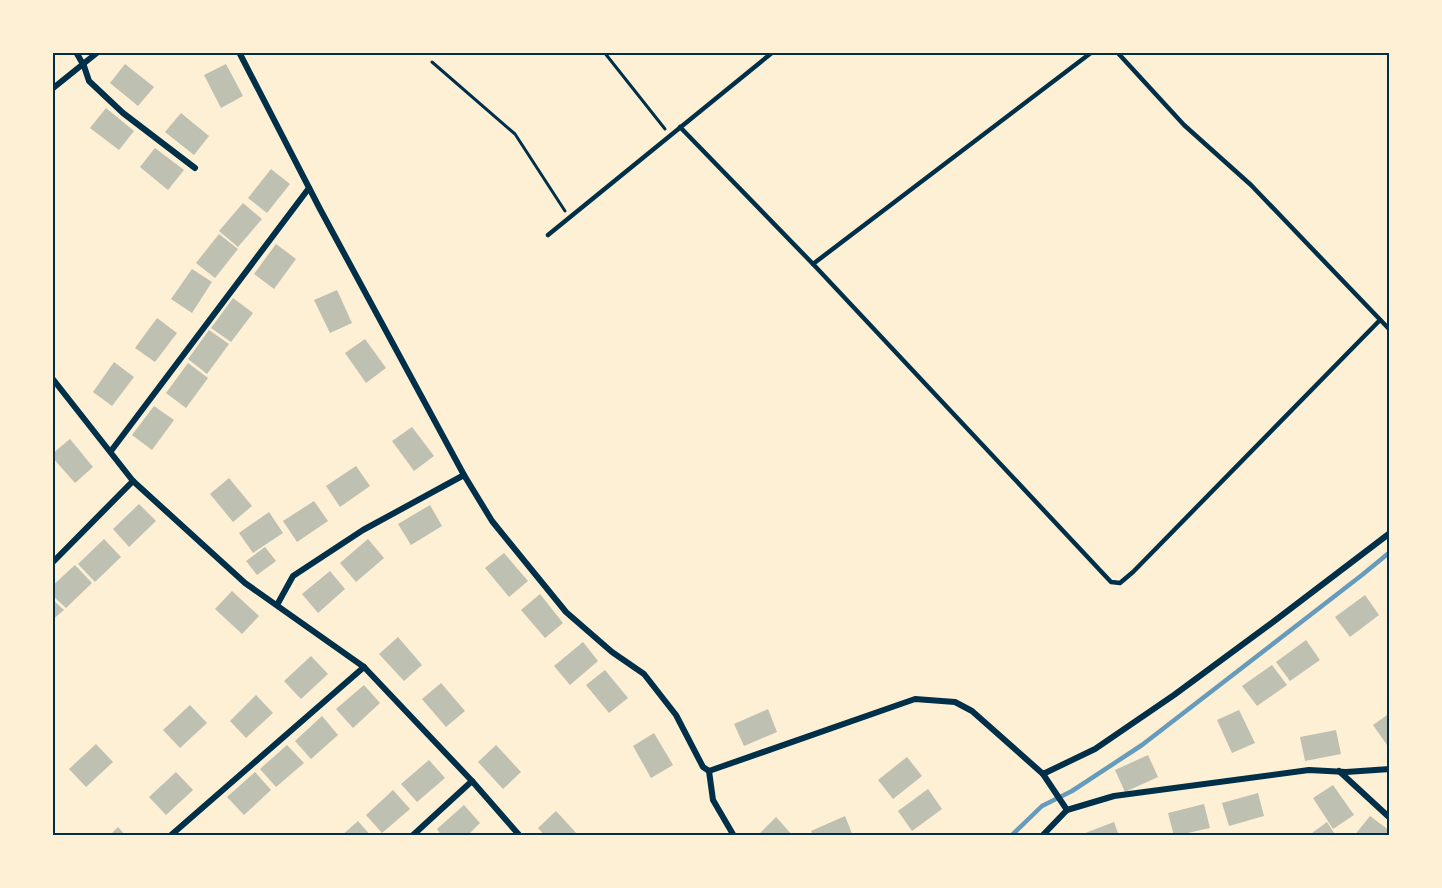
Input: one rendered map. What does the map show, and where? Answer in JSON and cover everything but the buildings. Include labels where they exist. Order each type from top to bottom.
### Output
[{"type":"street","points":[[76,52],[89,81],[123,113],[195,168]]},
{"type":"street","points":[[52,89],[84,66],[98,52]]},
{"type":"street","points":[[239,52],[309,188],[464,475],[492,521],[566,612],[612,652],[644,674],[676,715],[703,767],[709,771],[713,800],[734,836]]},
{"type":"street","points":[[111,451],[309,188]]},
{"type":"street","points":[[52,378],[133,481],[245,583],[364,667],[472,781],[520,836]]},
{"type":"street","points":[[277,604],[293,576],[363,530],[464,475]]},
{"type":"street","points":[[52,563],[133,481]]},
{"type":"street","points":[[1042,774],[1095,749],[1156,707],[1274,622],[1389,532]]},
{"type":"street","points":[[170,836],[364,667]]},
{"type":"street","points":[[709,771],[915,699],[955,702],[972,711],[1042,774],[1067,810]]},
{"type":"street","points":[[1042,836],[1067,810],[1114,796],[1309,770],[1389,769]]},
{"type":"street","points":[[1339,771],[1389,818]]},
{"type":"street","points":[[412,836],[472,781]]},
{"type":"lane","points":[[548,235],[773,52]]},
{"type":"lane","points":[[813,264],[1092,52]]},
{"type":"lane","points":[[1117,52],[1184,125],[1251,185],[1389,330]]},
{"type":"lane","points":[[680,127],[813,264],[1111,582],[1120,582],[1133,572],[1380,320]]},
{"type":"path","points":[[604,52],[670,135]]},
{"type":"path","points":[[432,62],[515,134],[569,217]]},
{"type":"waterway","points":[[1011,836],[1042,806],[1072,791],[1142,745],[1390,552]]}]
